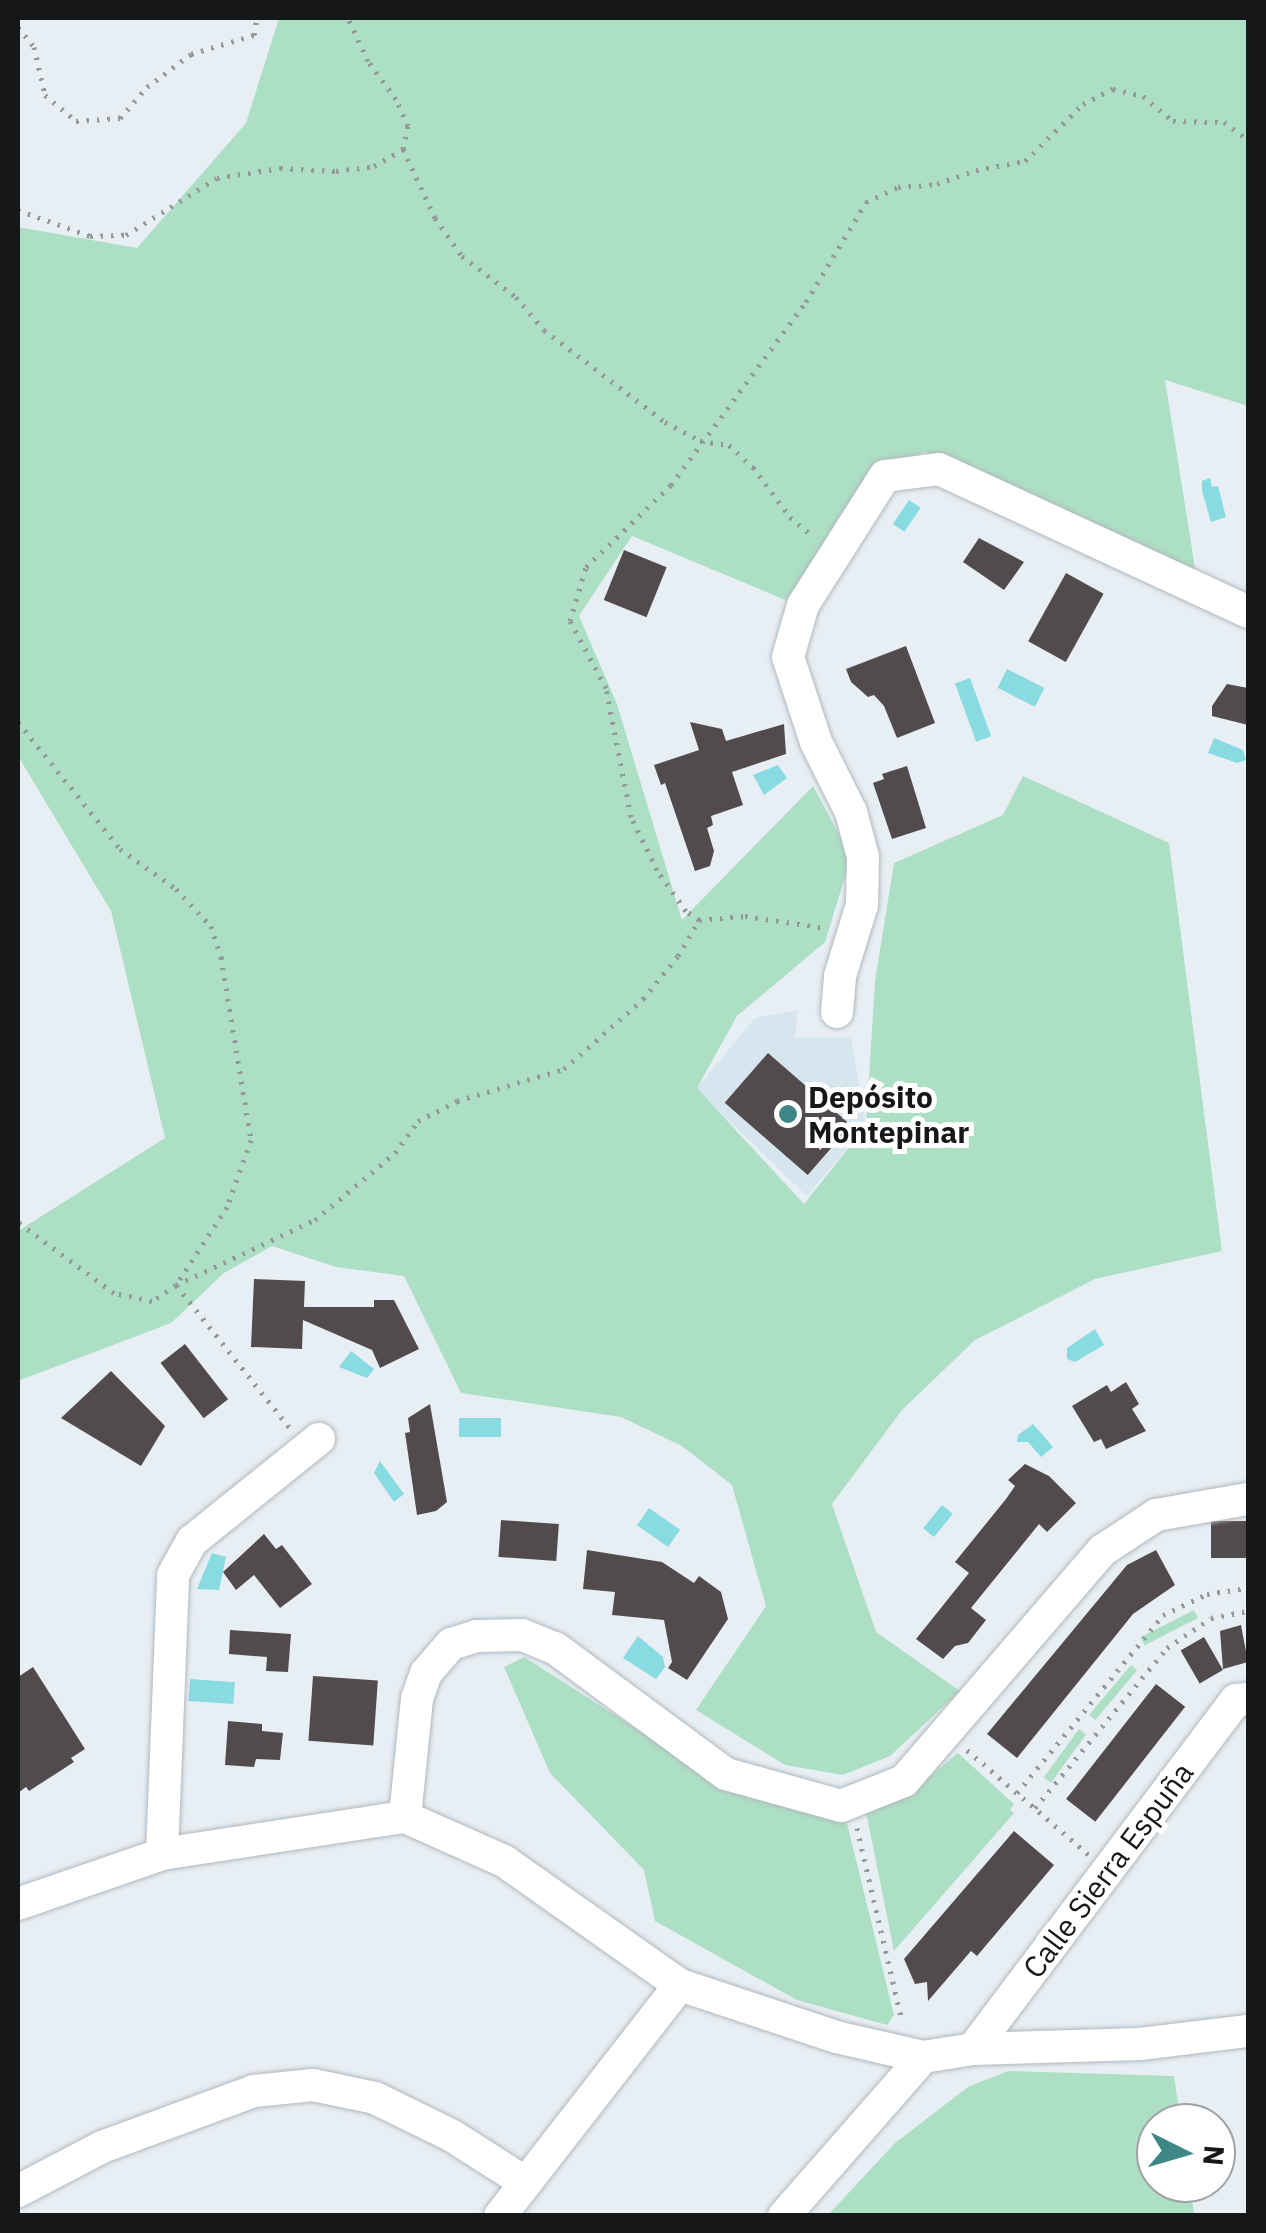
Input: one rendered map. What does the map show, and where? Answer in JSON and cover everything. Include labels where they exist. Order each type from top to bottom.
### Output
[{"type":"street","points":[[837,1012],[840,976],[862,905],[864,856],[851,812],[816,742],[788,658],[803,605],[885,476],[940,469],[1248,612]]},
{"type":"street","points":[[162,1854],[174,1575],[192,1541],[313,1444]]},
{"type":"street","points":[[405,1817],[417,1699],[426,1673],[451,1644],[477,1636],[522,1635],[555,1648],[726,1774],[841,1806],[904,1781],[1102,1550],[1156,1515],[1248,1499]]},
{"type":"street","name":"Calle Sierra Espuña","points":[[973,2049],[1236,1700],[1248,1699]]},
{"type":"street","points":[[18,1904],[162,1854],[405,1817],[504,1861],[680,1985],[836,2037],[916,2055],[973,2049],[1140,2044],[1248,2031]]},
{"type":"street","points":[[500,2216],[680,1985]]},
{"type":"street","points":[[784,2216],[916,2055]]},
{"type":"street","points":[[18,2191],[102,2147],[254,2091],[313,2084],[375,2098],[451,2135],[526,2183]]},
{"type":"path","points":[[18,27],[34,46],[45,95],[76,121],[120,118],[147,87],[191,54],[254,35],[257,18]]},
{"type":"path","points":[[348,18],[368,61],[396,99],[408,126],[403,149],[435,218],[462,256],[516,297],[544,330],[665,422],[700,441],[728,446],[753,466],[790,517],[837,551]]},
{"type":"path","points":[[850,936],[812,924],[745,916],[699,920],[686,911],[657,870],[631,817],[606,688],[570,621],[572,603],[586,567],[672,486],[700,441],[806,302],[866,202],[898,187],[938,184],[976,170],[1025,161],[1083,104],[1113,88],[1143,96],[1173,121],[1224,122],[1248,140]]},
{"type":"path","points":[[18,210],[90,236],[126,235],[217,178],[280,168],[336,171],[374,166],[403,149]]},
{"type":"path","points":[[18,722],[120,849],[176,889],[211,926],[221,957],[251,1140],[227,1208],[176,1285]]},
{"type":"path","points":[[18,1222],[114,1294],[152,1301],[176,1285],[315,1220],[395,1152],[418,1121],[456,1101],[564,1068],[643,999],[678,956],[699,920]]},
{"type":"path","points":[[176,1285],[313,1444]]},
{"type":"path","points":[[1016,1792],[1164,1616],[1207,1594],[1248,1588]]},
{"type":"path","points":[[1035,1808],[1167,1648],[1211,1618],[1248,1611]]},
{"type":"path","points":[[946,1732],[1107,1871]]},
{"type":"path","points":[[851,1802],[916,2055]]},
{"type":"shaded area","points":[[798,1010],[795,1037],[851,1037],[866,1126],[807,1196],[696,1089],[755,1018]]},
{"type":"green space","points":[[279,18],[1248,18],[1248,406],[1165,380],[1196,574],[924,452],[873,473],[788,601],[632,536],[579,616],[617,704],[682,920],[813,786],[851,857],[825,942],[737,1016],[697,1088],[804,1204],[866,1126],[875,981],[894,863],[1003,815],[1023,776],[1169,843],[1222,1251],[1095,1279],[975,1340],[902,1410],[832,1504],[876,1632],[960,1691],[890,1756],[843,1775],[785,1765],[696,1710],[766,1606],[732,1485],[682,1446],[621,1417],[461,1393],[404,1276],[336,1267],[272,1246],[224,1273],[171,1323],[18,1381],[18,1231],[165,1138],[111,911],[18,756],[18,227],[137,248],[246,123]]},
{"type":"green space","points":[[1194,1610],[1198,1618],[1145,1645],[1141,1637]]},
{"type":"green space","points":[[524,1657],[737,1793],[846,1819],[894,2015],[887,2025],[797,2000],[655,1921],[644,1870],[550,1773],[504,1667]]},
{"type":"green space","points":[[1131,1665],[1137,1670],[1095,1720],[1089,1715]]},
{"type":"green space","points":[[1079,1729],[1086,1734],[1051,1783],[1044,1778]]},
{"type":"green space","points":[[958,1753],[1014,1804],[1010,1810],[1014,1813],[894,1951],[865,1807],[922,1783]]},
{"type":"green space","points":[[1008,2071],[1174,2076],[1178,2103],[1136,2103],[1136,2203],[1192,2203],[1194,2215],[828,2215],[895,2143],[968,2087]]},
{"type":"water","points":[[1210,478],[1212,487],[1218,486],[1226,517],[1211,522],[1202,491],[1202,481]]},
{"type":"water","points":[[909,500],[921,508],[904,532],[893,524]]},
{"type":"water","points":[[1007,669],[1044,688],[1035,707],[997,688]]},
{"type":"water","points":[[970,678],[991,736],[976,742],[955,683]]},
{"type":"water","points":[[1214,738],[1243,750],[1246,760],[1237,763],[1208,753]]},
{"type":"water","points":[[778,765],[787,778],[764,795],[753,775]]},
{"type":"water","points":[[1095,1329],[1104,1345],[1075,1362],[1067,1359],[1067,1348]]},
{"type":"water","points":[[351,1351],[374,1369],[367,1378],[339,1367]]},
{"type":"water","points":[[459,1418],[501,1418],[501,1437],[459,1437]]},
{"type":"water","points":[[1033,1424],[1053,1447],[1041,1457],[1028,1442],[1017,1442],[1018,1435]]},
{"type":"water","points":[[380,1461],[404,1494],[394,1502],[374,1473]]},
{"type":"water","points":[[942,1505],[953,1514],[934,1537],[923,1528]]},
{"type":"water","points":[[649,1508],[680,1530],[668,1547],[637,1525]]},
{"type":"water","points":[[212,1553],[226,1557],[219,1590],[197,1589]]},
{"type":"water","points":[[638,1636],[663,1657],[665,1667],[656,1679],[623,1658]]},
{"type":"water","points":[[190,1679],[235,1682],[233,1704],[188,1701]]},
{"type":"building","points":[[979,538],[1024,562],[1004,590],[963,562]]},
{"type":"building","points":[[624,550],[667,567],[646,617],[604,600]]},
{"type":"building","points":[[1066,573],[1104,594],[1066,662],[1028,641]]},
{"type":"building","points":[[906,646],[935,723],[897,738],[884,706],[874,695],[868,697],[851,682],[846,669]]},
{"type":"building","points":[[1227,684],[1248,688],[1248,725],[1212,716],[1212,706]]},
{"type":"building","points":[[690,722],[722,729],[726,741],[784,724],[786,754],[732,772],[743,805],[711,816],[713,825],[707,828],[714,851],[710,866],[695,871],[665,783],[661,785],[654,765],[699,750]]},
{"type":"building","points":[[907,766],[926,828],[892,839],[873,783],[884,779],[882,774]]},
{"type":"building","name":"Depósito Montepinar","points":[[768,1053],[851,1125],[808,1175],[725,1103]]},
{"type":"building","points":[[254,1279],[305,1281],[304,1307],[374,1307],[374,1300],[394,1300],[419,1349],[380,1368],[372,1350],[303,1320],[302,1349],[251,1347]]},
{"type":"building","points":[[185,1344],[228,1399],[204,1418],[161,1363]]},
{"type":"building","points":[[111,1371],[165,1426],[141,1466],[61,1418]]},
{"type":"building","points":[[1126,1382],[1139,1404],[1132,1409],[1146,1431],[1106,1449],[1101,1439],[1094,1442],[1072,1406],[1107,1385],[1111,1392]]},
{"type":"building","points":[[430,1404],[447,1502],[436,1511],[417,1515],[405,1433],[410,1432],[408,1418]]},
{"type":"building","points":[[1025,1464],[1049,1476],[1076,1503],[1047,1532],[1039,1524],[971,1608],[986,1620],[968,1643],[955,1646],[943,1659],[916,1639],[969,1573],[955,1562],[1006,1499],[1015,1486],[1008,1480]]},
{"type":"building","points":[[501,1520],[559,1524],[556,1561],[498,1557]]},
{"type":"building","points":[[1211,1521],[1248,1521],[1248,1558],[1211,1558]]},
{"type":"building","points":[[264,1534],[276,1549],[282,1545],[312,1584],[280,1608],[254,1575],[236,1590],[223,1572]]},
{"type":"building","points":[[587,1550],[662,1562],[694,1583],[699,1576],[721,1592],[728,1619],[687,1680],[668,1668],[672,1662],[664,1620],[612,1615],[615,1592],[583,1589]]},
{"type":"building","points":[[1156,1550],[1175,1585],[1133,1614],[1017,1758],[987,1734],[1127,1565]]},
{"type":"building","points":[[1241,1625],[1248,1662],[1223,1669],[1220,1631]]},
{"type":"building","points":[[230,1630],[291,1634],[288,1672],[266,1671],[267,1657],[229,1654]]},
{"type":"building","points":[[1204,1637],[1223,1670],[1200,1683],[1181,1650]]},
{"type":"building","points":[[33,1667],[85,1749],[71,1758],[74,1762],[29,1791],[26,1787],[18,1793],[18,1677]]},
{"type":"building","points":[[313,1676],[378,1681],[373,1745],[308,1741]]},
{"type":"building","points":[[1156,1684],[1185,1707],[1095,1822],[1066,1799]]},
{"type":"building","points":[[228,1721],[262,1724],[262,1731],[283,1733],[280,1760],[256,1759],[254,1767],[225,1765]]},
{"type":"building","points":[[1014,1831],[1054,1865],[977,1956],[971,1951],[928,2001],[927,1982],[915,1984],[904,1959]]},
{"type":"place","name":"Depósito Montepinar","points":[[788,1114]]}]
